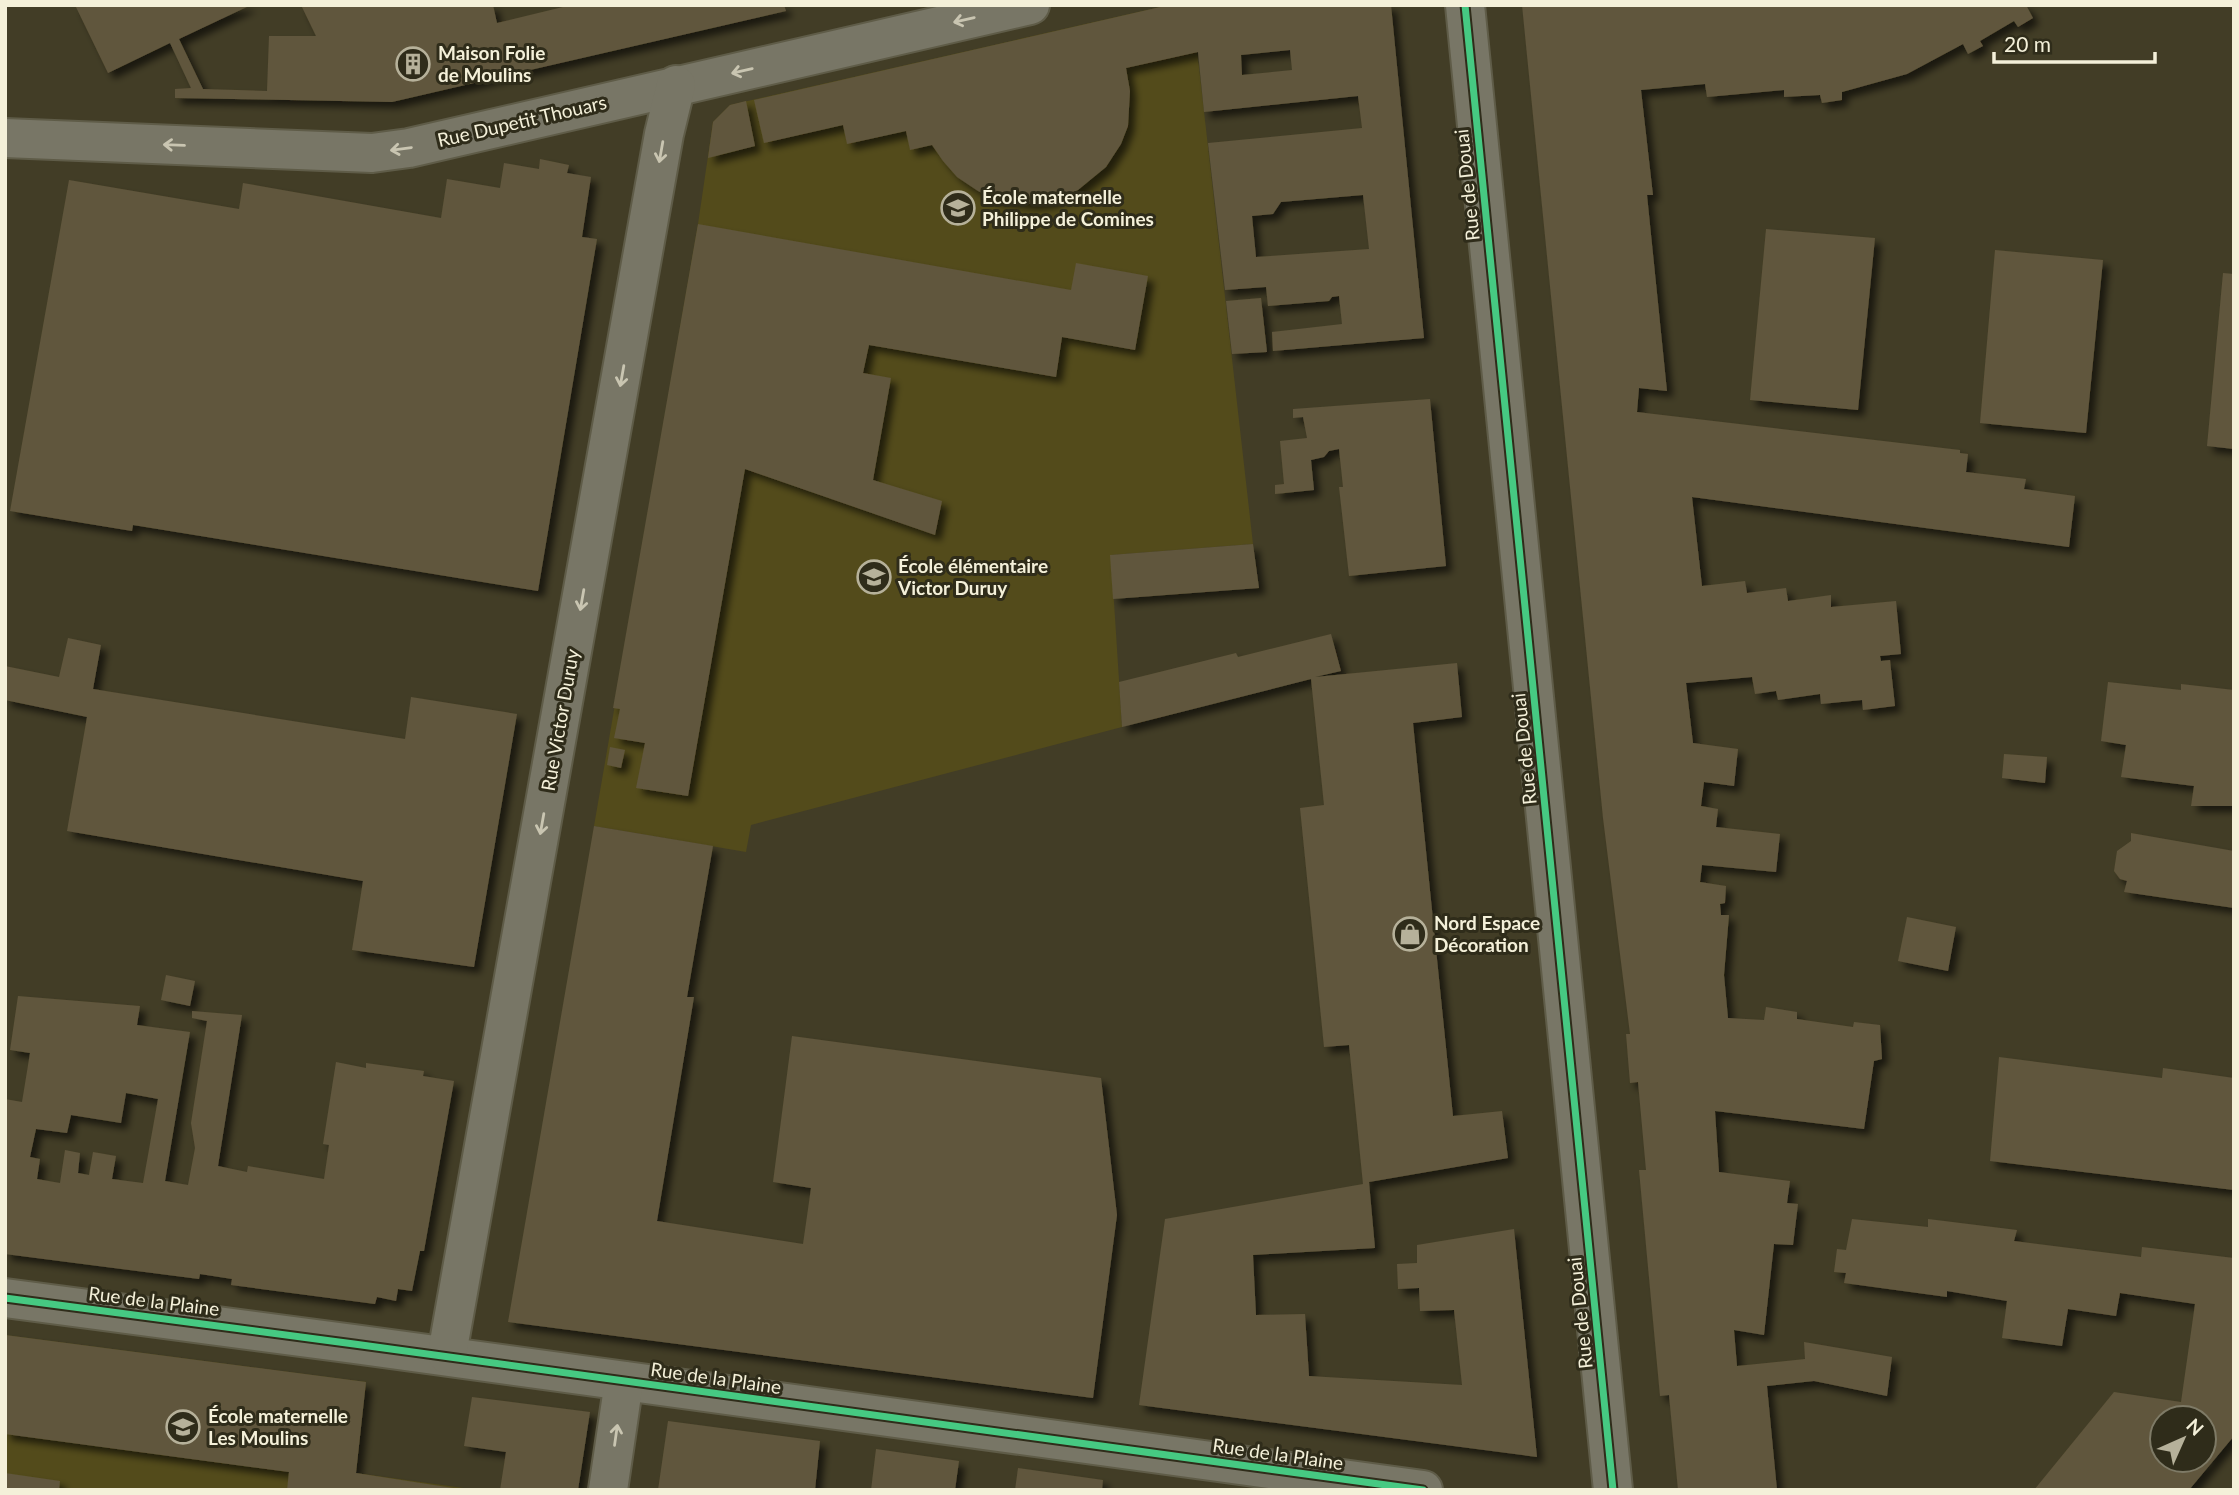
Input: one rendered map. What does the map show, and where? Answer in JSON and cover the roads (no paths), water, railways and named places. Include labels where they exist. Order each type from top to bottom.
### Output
[{"type":"street","name":"Rue Dupetit Thouars","points":[[5,138],[372,153],[409,148],[1030,5]]},
{"type":"street","name":"Rue de Douai","points":[[1465,5],[1613,1490]]},
{"type":"street","name":"Rue Victor Duruy","points":[[447,1354],[664,134],[676,86]]},
{"type":"street","name":"Rue de la Plaine","points":[[5,1298],[447,1354],[624,1381],[1423,1490]]},
{"type":"street","points":[[608,1490],[624,1381]]},
{"type":"place","name":"Maison Folie de Moulins","points":[[413,64]]},
{"type":"place","name":"École maternelle Philippe de Comines","points":[[958,208]]},
{"type":"place","name":"École élémentaire Victor Duruy","points":[[874,577]]},
{"type":"place","name":"Nord Espace Décoration","points":[[1410,934]]},
{"type":"place","name":"École maternelle Les Moulins","points":[[183,1427]]}]
